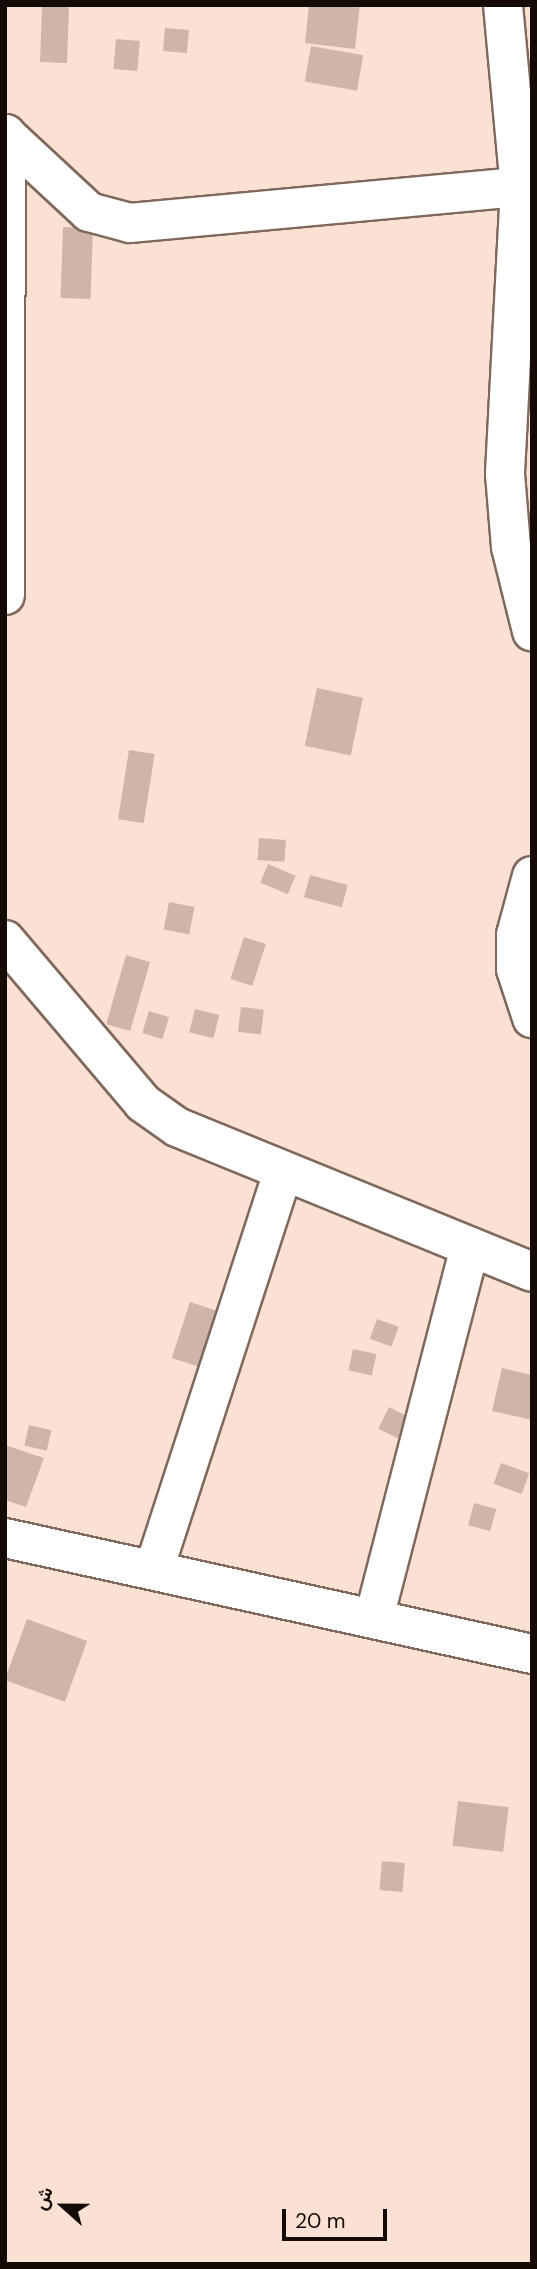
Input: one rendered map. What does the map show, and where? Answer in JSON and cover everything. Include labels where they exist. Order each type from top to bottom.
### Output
[{"type":"street","points":[[503,5],[520,187],[505,474],[511,547],[532,631]]},
{"type":"street","points":[[6,134],[89,212],[130,223],[520,187]]},
{"type":"street","points":[[5,595],[6,134]]},
{"type":"street","points":[[532,876],[516,935],[516,969],[532,1018]]},
{"type":"street","points":[[5,940],[143,1103],[177,1127],[282,1174],[532,1272]]},
{"type":"street","points":[[155,1566],[282,1174]]},
{"type":"street","points":[[374,1618],[470,1248]]},
{"type":"street","points":[[5,1538],[155,1566],[532,1654]]},
{"type":"building","points":[[42,5],[69,6],[67,63],[40,62]]},
{"type":"building","points":[[309,5],[360,5],[355,49],[305,43]]},
{"type":"building","points":[[165,28],[189,30],[187,53],[163,51]]},
{"type":"building","points":[[116,39],[140,41],[137,71],[113,69]]},
{"type":"building","points":[[311,46],[363,55],[357,91],[305,81]]},
{"type":"building","points":[[63,227],[93,228],[91,299],[61,298]]},
{"type":"building","points":[[317,688],[363,698],[351,755],[305,746]]},
{"type":"building","points":[[129,750],[155,754],[144,823],[118,819]]},
{"type":"building","points":[[259,838],[286,840],[284,862],[257,860]]},
{"type":"building","points":[[268,864],[296,876],[288,894],[260,882]]},
{"type":"building","points":[[310,875],[348,885],[342,907],[304,897]]},
{"type":"building","points":[[169,902],[195,907],[189,934],[164,929]]},
{"type":"building","points":[[244,937],[266,944],[252,986],[230,979]]},
{"type":"building","points":[[126,955],[150,962],[130,1031],[106,1024]]},
{"type":"building","points":[[241,1007],[264,1010],[261,1035],[238,1032]]},
{"type":"building","points":[[195,1009],[219,1015],[213,1038],[189,1032]]},
{"type":"building","points":[[149,1011],[169,1017],[162,1039],[142,1033]]},
{"type":"building","points":[[190,1302],[247,1321],[229,1377],[172,1358]]},
{"type":"building","points":[[377,1319],[399,1327],[391,1347],[370,1339]]},
{"type":"building","points":[[353,1349],[376,1354],[372,1376],[348,1371]]},
{"type":"building","points":[[502,1368],[532,1375],[532,1420],[492,1411]]},
{"type":"building","points":[[389,1407],[409,1417],[398,1438],[378,1428]]},
{"type":"building","points":[[29,1425],[51,1430],[47,1451],[24,1445]]},
{"type":"building","points":[[5,1445],[44,1458],[26,1507],[5,1500]]},
{"type":"building","points":[[501,1463],[529,1473],[522,1494],[493,1484]]},
{"type":"building","points":[[474,1503],[496,1509],[490,1531],[468,1525]]},
{"type":"building","points":[[27,1619],[87,1641],[65,1702],[5,1680]]},
{"type":"building","points":[[458,1801],[509,1807],[503,1852],[453,1846]]},
{"type":"building","points":[[382,1861],[405,1863],[402,1892],[379,1890]]}]
